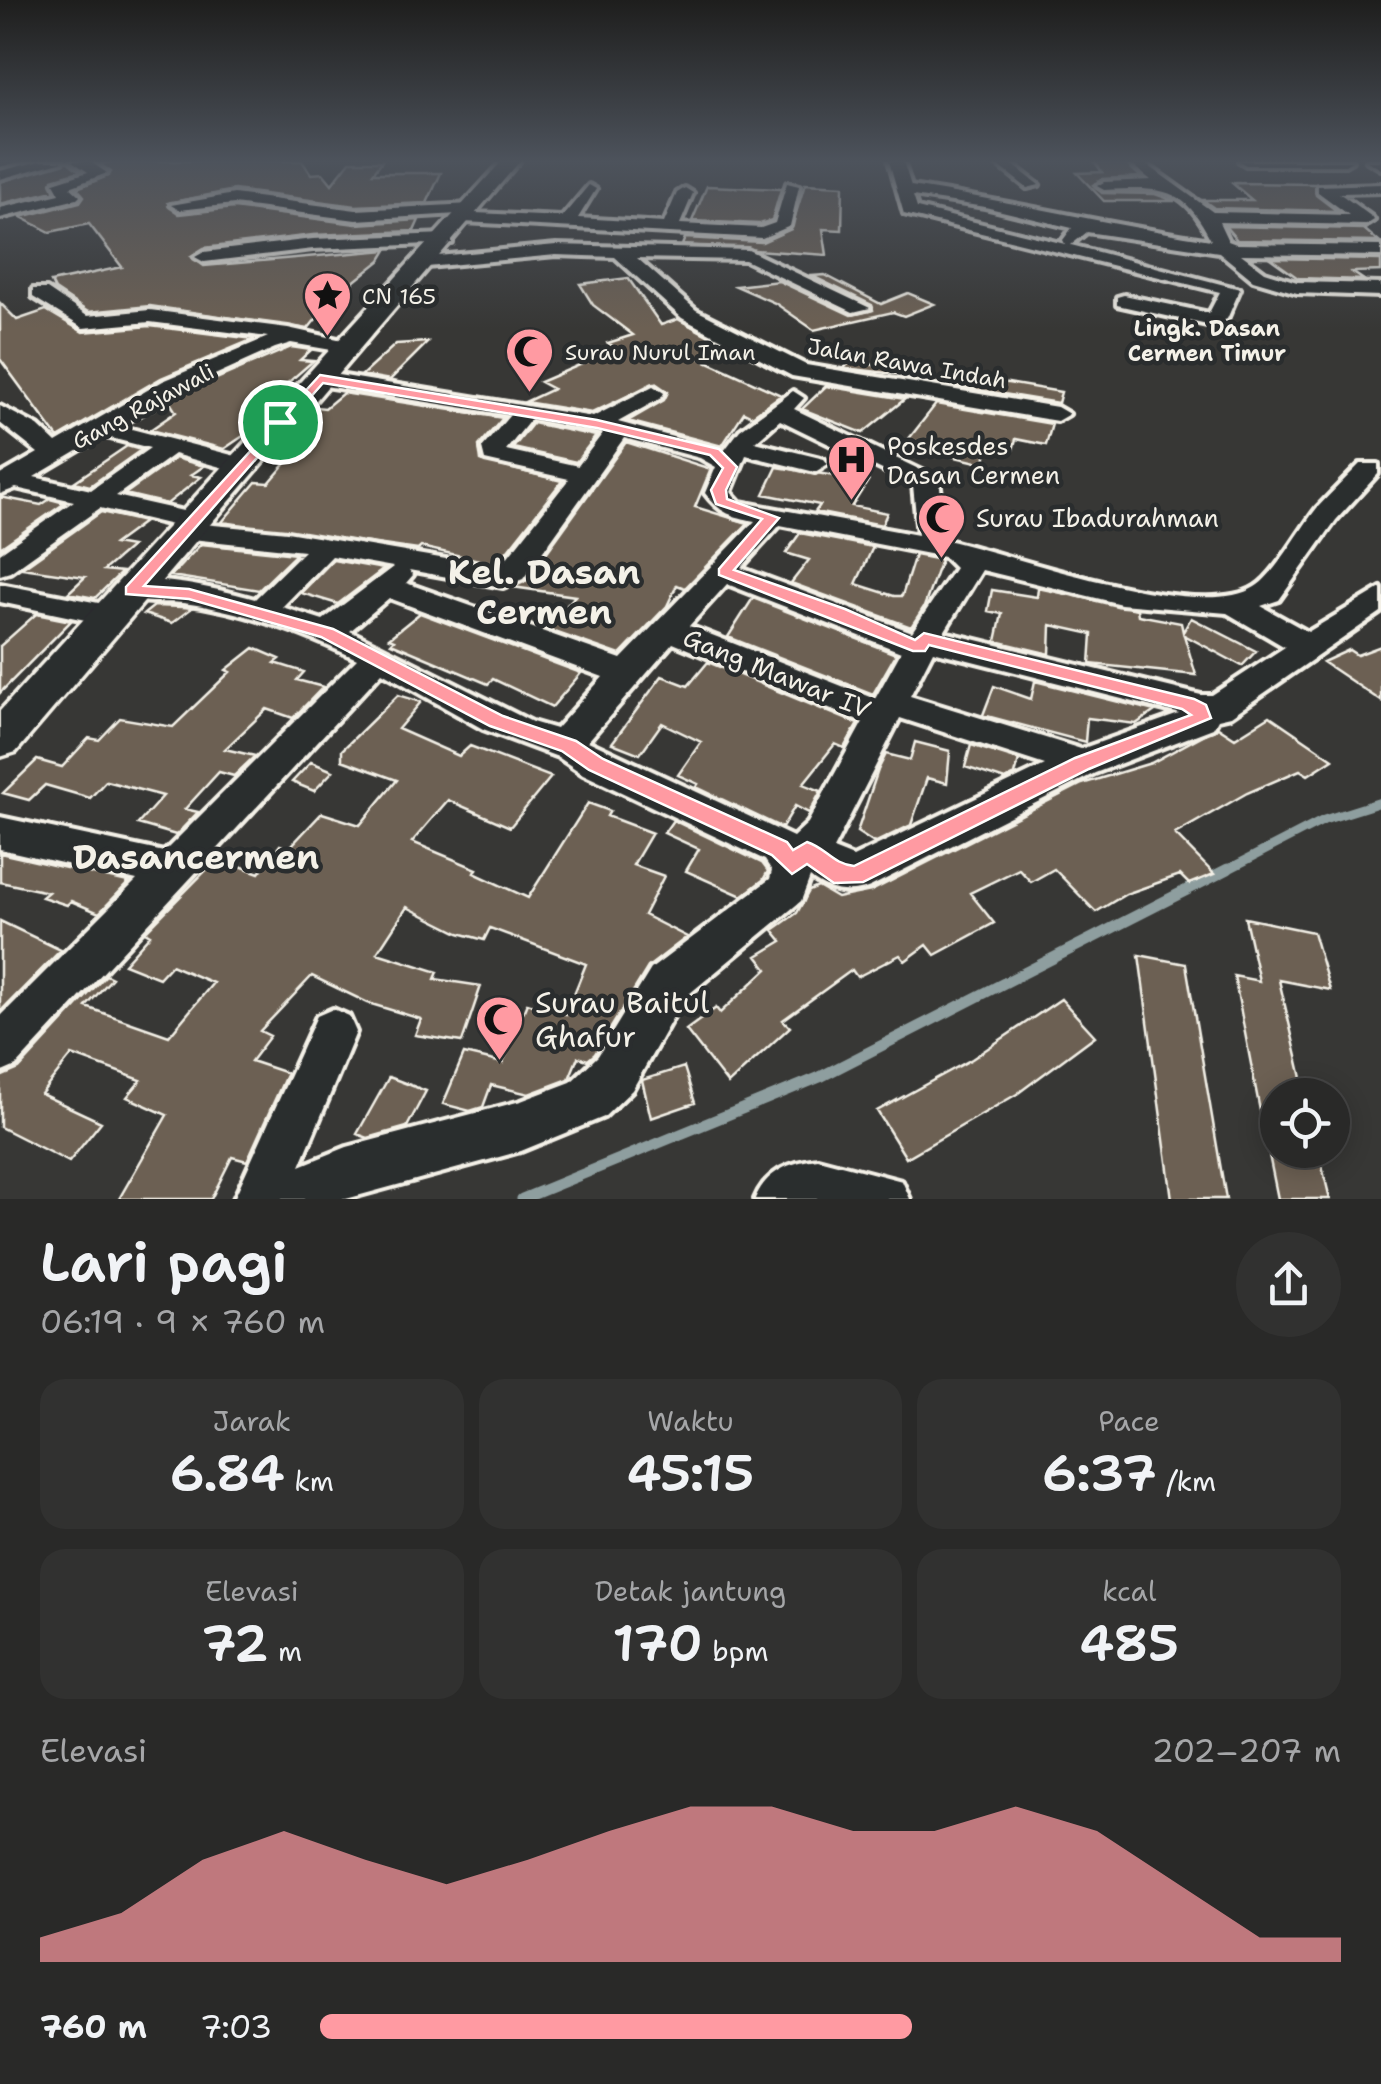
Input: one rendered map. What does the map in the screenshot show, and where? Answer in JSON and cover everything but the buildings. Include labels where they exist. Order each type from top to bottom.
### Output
[{"type":"main road","points":[[0,740],[465,217]]},
{"type":"street","points":[[362,217],[556,250],[748,255],[860,308]]},
{"type":"street","points":[[566,224],[571,217]]},
{"type":"street","points":[[670,229],[675,217]]},
{"type":"street","points":[[204,257],[313,244],[566,224],[774,231],[782,226],[784,217]]},
{"type":"street","points":[[937,217],[1066,245],[1232,290],[1220,315],[1212,320],[1124,301]]},
{"type":"street","points":[[1046,217],[1224,248],[1381,251]]},
{"type":"street","points":[[1366,220],[1210,217],[1224,248],[1273,285],[1381,290]]},
{"type":"street","points":[[1362,217],[1381,230]]},
{"type":"street","points":[[1066,245],[1083,226]]},
{"type":"street","name":"Jalan Rawa Indah","points":[[616,252],[630,257],[654,286],[688,314],[818,377],[1057,414]]},
{"type":"street","points":[[40,292],[82,322],[150,316],[352,344]]},
{"type":"street","name":"Gang Rajawali","points":[[6,482],[171,386],[281,339],[352,344]]},
{"type":"street","points":[[818,377],[734,454],[718,493],[721,501],[772,518],[950,552],[1159,600],[1235,605],[1256,601],[1268,593],[1327,514],[1369,469]]},
{"type":"street","points":[[320,379],[525,412],[710,450],[815,464]]},
{"type":"street","points":[[6,482],[96,498],[187,526],[508,576],[587,475],[607,427],[653,393]]},
{"type":"street","points":[[282,1199],[347,1174],[567,1110],[602,1090],[666,984],[787,889],[799,858],[822,834],[922,643],[969,568],[950,552],[922,480],[778,410]]},
{"type":"street","points":[[525,412],[494,448],[494,455],[587,475]]},
{"type":"street","points":[[1,416],[30,431],[52,454]]},
{"type":"street","points":[[102,428],[242,465]]},
{"type":"street","points":[[0,566],[168,447]]},
{"type":"street","points":[[569,746],[573,731],[672,630],[772,518]]},
{"type":"street","points":[[258,613],[326,546]]},
{"type":"street","points":[[327,633],[411,562]]},
{"type":"street","points":[[724,572],[922,643],[1200,711],[1219,707],[1381,598]]},
{"type":"street","points":[[386,586],[626,673]]},
{"type":"street","points":[[132,590],[189,594],[327,633],[378,656],[496,721],[569,746],[596,764],[834,873],[856,875],[1082,763],[1192,724],[1200,711]]},
{"type":"street","points":[[0,593],[109,616]]},
{"type":"street","points":[[1235,605],[1308,646]]},
{"type":"street","name":"Gang Mawar IV","points":[[672,630],[886,709],[1082,763]]},
{"type":"street","points":[[0,1050],[378,656]]},
{"type":"street","points":[[0,833],[174,871]]},
{"type":"street","points":[[260,1199],[333,1032]]},
{"type":"street","points":[[782,1199],[793,1190],[818,1184],[884,1199]]},
{"type":"waterway","points":[[1223,872],[1324,820],[1381,802]]},
{"type":"waterway","points":[[522,1199],[820,1077],[1228,869]]},
{"type":"place","name":"CN 165","points":[[327,338]]},
{"type":"place","name":"Surau Nurul Iman","points":[[530,394]]},
{"type":"place","name":"Poskesdes Dasan Cermen","points":[[852,502]]},
{"type":"place","name":"Surau Ibadurahman","points":[[941,560]]},
{"type":"place","name":"Surau Baitul Ghafur","points":[[500,1062]]},
{"type":"district","name":"Lingk. Dasan Cermen Timur","points":[[1207,340]]},
{"type":"district","name":"Kel. Dasan Cermen","points":[[544,592]]},
{"type":"district","name":"Dasancermen","points":[[196,857]]},
{"type":"route","points":[[320,379],[407,390],[597,424],[714,452],[726,459],[730,467],[718,490],[721,501],[734,509],[772,518],[724,572],[839,613],[900,642],[919,647],[924,638],[1188,704],[1199,710],[1202,718],[1082,763],[856,875],[834,873],[807,851],[792,865],[779,848],[581,757],[569,746],[496,721],[378,656],[327,633],[189,594],[132,590],[280,422],[320,379]]}]
